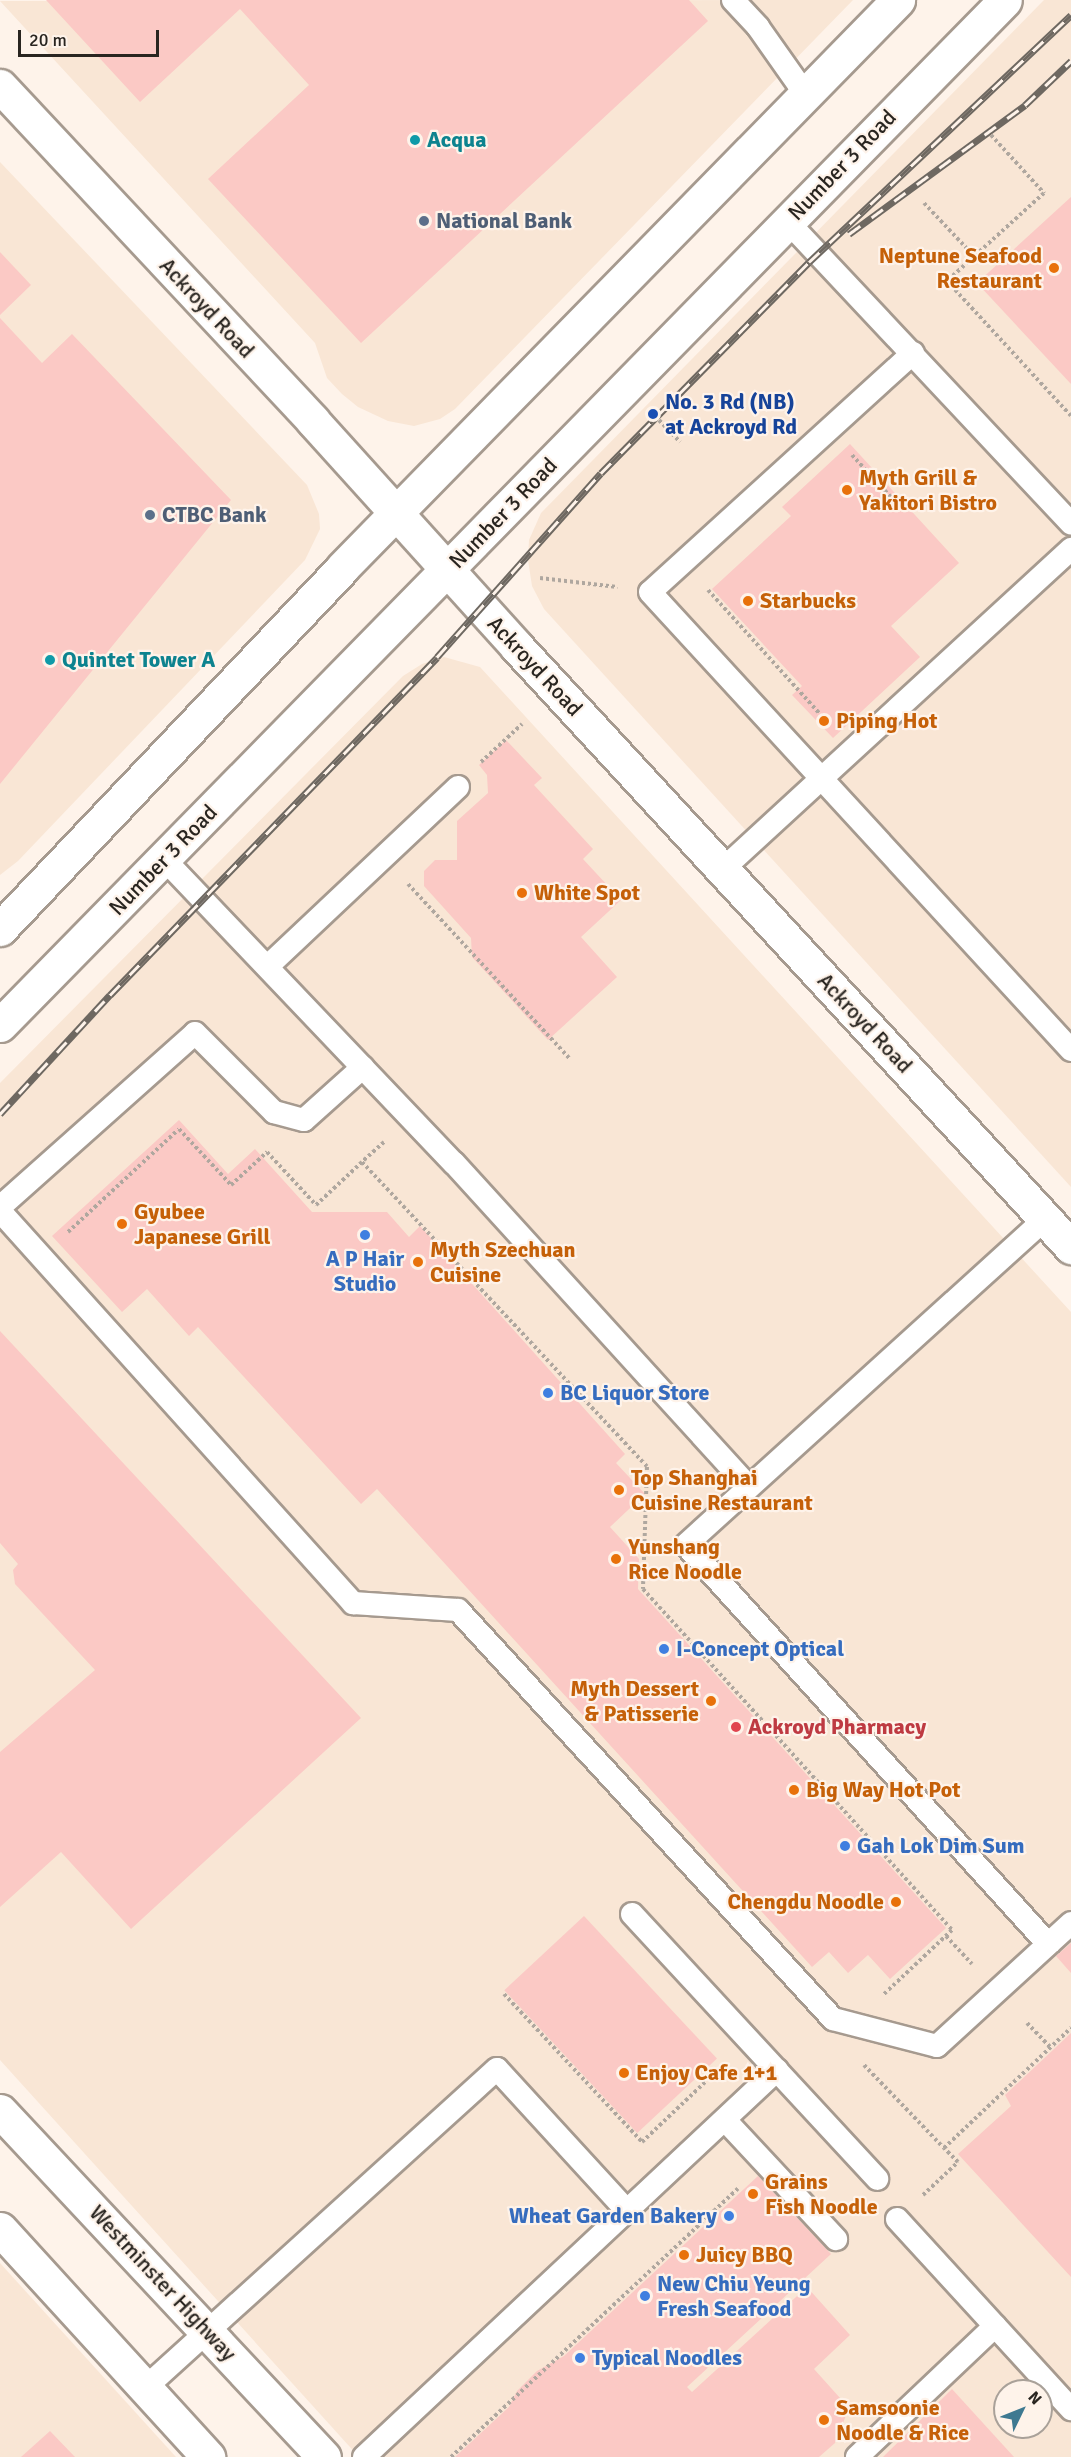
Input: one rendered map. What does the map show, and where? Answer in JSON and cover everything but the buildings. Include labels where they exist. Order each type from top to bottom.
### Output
[{"type":"main road","points":[[0,929],[397,513],[898,0]]},
{"type":"main road","name":"Number 3 Road","points":[[0,1025],[1005,0]]},
{"type":"main road","name":"Ackroyd Road","points":[[0,86],[397,513],[1071,1247]]},
{"type":"main road","name":"Westminster Highway","points":[[0,2111],[324,2457]]},
{"type":"main road","points":[[0,2229],[208,2457]]},
{"type":"lane","points":[[733,0],[758,27],[806,95]]},
{"type":"lane","points":[[787,221],[1071,523]]},
{"type":"lane","points":[[913,353],[650,592],[1071,1050]]},
{"type":"lane","points":[[723,869],[1071,549]]},
{"type":"lane","points":[[268,966],[458,787]]},
{"type":"lane","points":[[164,859],[363,1067],[749,1487]]},
{"type":"lane","points":[[363,1067],[304,1120],[274,1112],[195,1033],[0,1209],[353,1603],[458,1610],[833,2019],[937,2046],[1071,1923]]},
{"type":"lane","points":[[1045,1219],[686,1545],[1048,1944]]},
{"type":"lane","points":[[632,1914],[877,2179]]},
{"type":"lane","points":[[146,2388],[497,2069],[627,2211]]},
{"type":"lane","points":[[364,2457],[777,2070]]},
{"type":"lane","points":[[725,2120],[836,2239]]},
{"type":"lane","points":[[897,2219],[1071,2409]]},
{"type":"lane","points":[[857,2457],[995,2326]]},
{"type":"path","points":[[991,135],[1044,193],[947,280],[1071,416]]},
{"type":"path","points":[[924,203],[974,256]]},
{"type":"path","points":[[653,414],[680,442]]},
{"type":"path","points":[[842,462],[851,454],[900,507]]},
{"type":"path","points":[[708,587],[708,593],[836,731]]},
{"type":"path","points":[[476,766],[522,724]]},
{"type":"path","points":[[415,875],[407,882],[569,1058]]},
{"type":"path","points":[[64,1235],[179,1129],[231,1185],[267,1152],[316,1205],[363,1162]]},
{"type":"path","points":[[946,1936],[972,1964]]},
{"type":"path","points":[[504,1994],[642,2142],[749,2041]]},
{"type":"path","points":[[1027,2023],[1050,2047]]},
{"type":"path","points":[[944,2148],[1071,2028]]},
{"type":"path","points":[[863,2064],[957,2162],[897,2219]]},
{"type":"path","points":[[451,2457],[765,2163]]},
{"type":"shaded area","points":[[853,0],[455,409],[440,419],[414,426],[388,421],[358,407],[342,394],[327,378],[315,343],[0,1]]},
{"type":"shaded area","points":[[1044,0],[1071,0],[1071,1187],[544,609],[532,586],[528,560],[529,540],[541,513]]},
{"type":"shaded area","points":[[0,162],[307,485],[319,514],[320,529],[305,560],[18,861],[0,875]]},
{"type":"shaded area","points":[[444,657],[480,667],[1071,1312],[1071,2457],[359,2457],[0,2060],[0,1083],[403,676],[422,664]]},
{"type":"shaded area","points":[[0,2263],[176,2457],[0,2457]]},
{"type":"railway","points":[[0,1114],[110,995],[437,657],[601,473],[809,262],[1071,15]]},
{"type":"railway","points":[[849,234],[1025,105],[1071,61]]},
{"type":"place","name":"Acqua","points":[[415,140]]},
{"type":"place","name":"National Bank","points":[[424,221]]},
{"type":"place","name":"Neptune Seafood Restaurant","points":[[1054,268]]},
{"type":"place","name":"No. 3 Rd (NB) at Ackroyd Rd","points":[[653,414]]},
{"type":"place","name":"Myth Grill & Yakitori Bistro","points":[[847,490]]},
{"type":"place","name":"CTBC Bank","points":[[150,515]]},
{"type":"place","name":"Starbucks","points":[[748,601]]},
{"type":"place","name":"Quintet Tower A","points":[[50,660]]},
{"type":"place","name":"Piping Hot","points":[[824,721]]},
{"type":"place","name":"White Spot","points":[[522,893]]},
{"type":"place","name":"Gyubee Japanese Grill","points":[[122,1224]]},
{"type":"place","name":"A P Hair Studio","points":[[365,1235]]},
{"type":"place","name":"Myth Szechuan Cuisine","points":[[418,1262]]},
{"type":"place","name":"BC Liquor Store","points":[[548,1393]]},
{"type":"place","name":"Top Shanghai Cuisine Restaurant","points":[[619,1490]]},
{"type":"place","name":"Yunshang Rice Noodle","points":[[616,1559]]},
{"type":"place","name":"I-Concept Optical","points":[[664,1649]]},
{"type":"place","name":"Myth Dessert & Patisserie","points":[[711,1701]]},
{"type":"place","name":"Ackroyd Pharmacy","points":[[736,1727]]},
{"type":"place","name":"Big Way Hot Pot","points":[[794,1790]]},
{"type":"place","name":"Gah Lok Dim Sum","points":[[845,1846]]},
{"type":"place","name":"Chengdu Noodle","points":[[896,1902]]},
{"type":"place","name":"Enjoy Cafe 1+1","points":[[624,2073]]},
{"type":"place","name":"Grains Fish Noodle","points":[[753,2194]]},
{"type":"place","name":"Wheat Garden Bakery","points":[[729,2216]]},
{"type":"place","name":"Juicy BBQ","points":[[684,2255]]},
{"type":"place","name":"New Chiu Yeung Fresh Seafood","points":[[645,2296]]},
{"type":"place","name":"Typical Noodles","points":[[580,2358]]},
{"type":"place","name":"Samsoonie Noodle & Rice","points":[[824,2420]]}]
